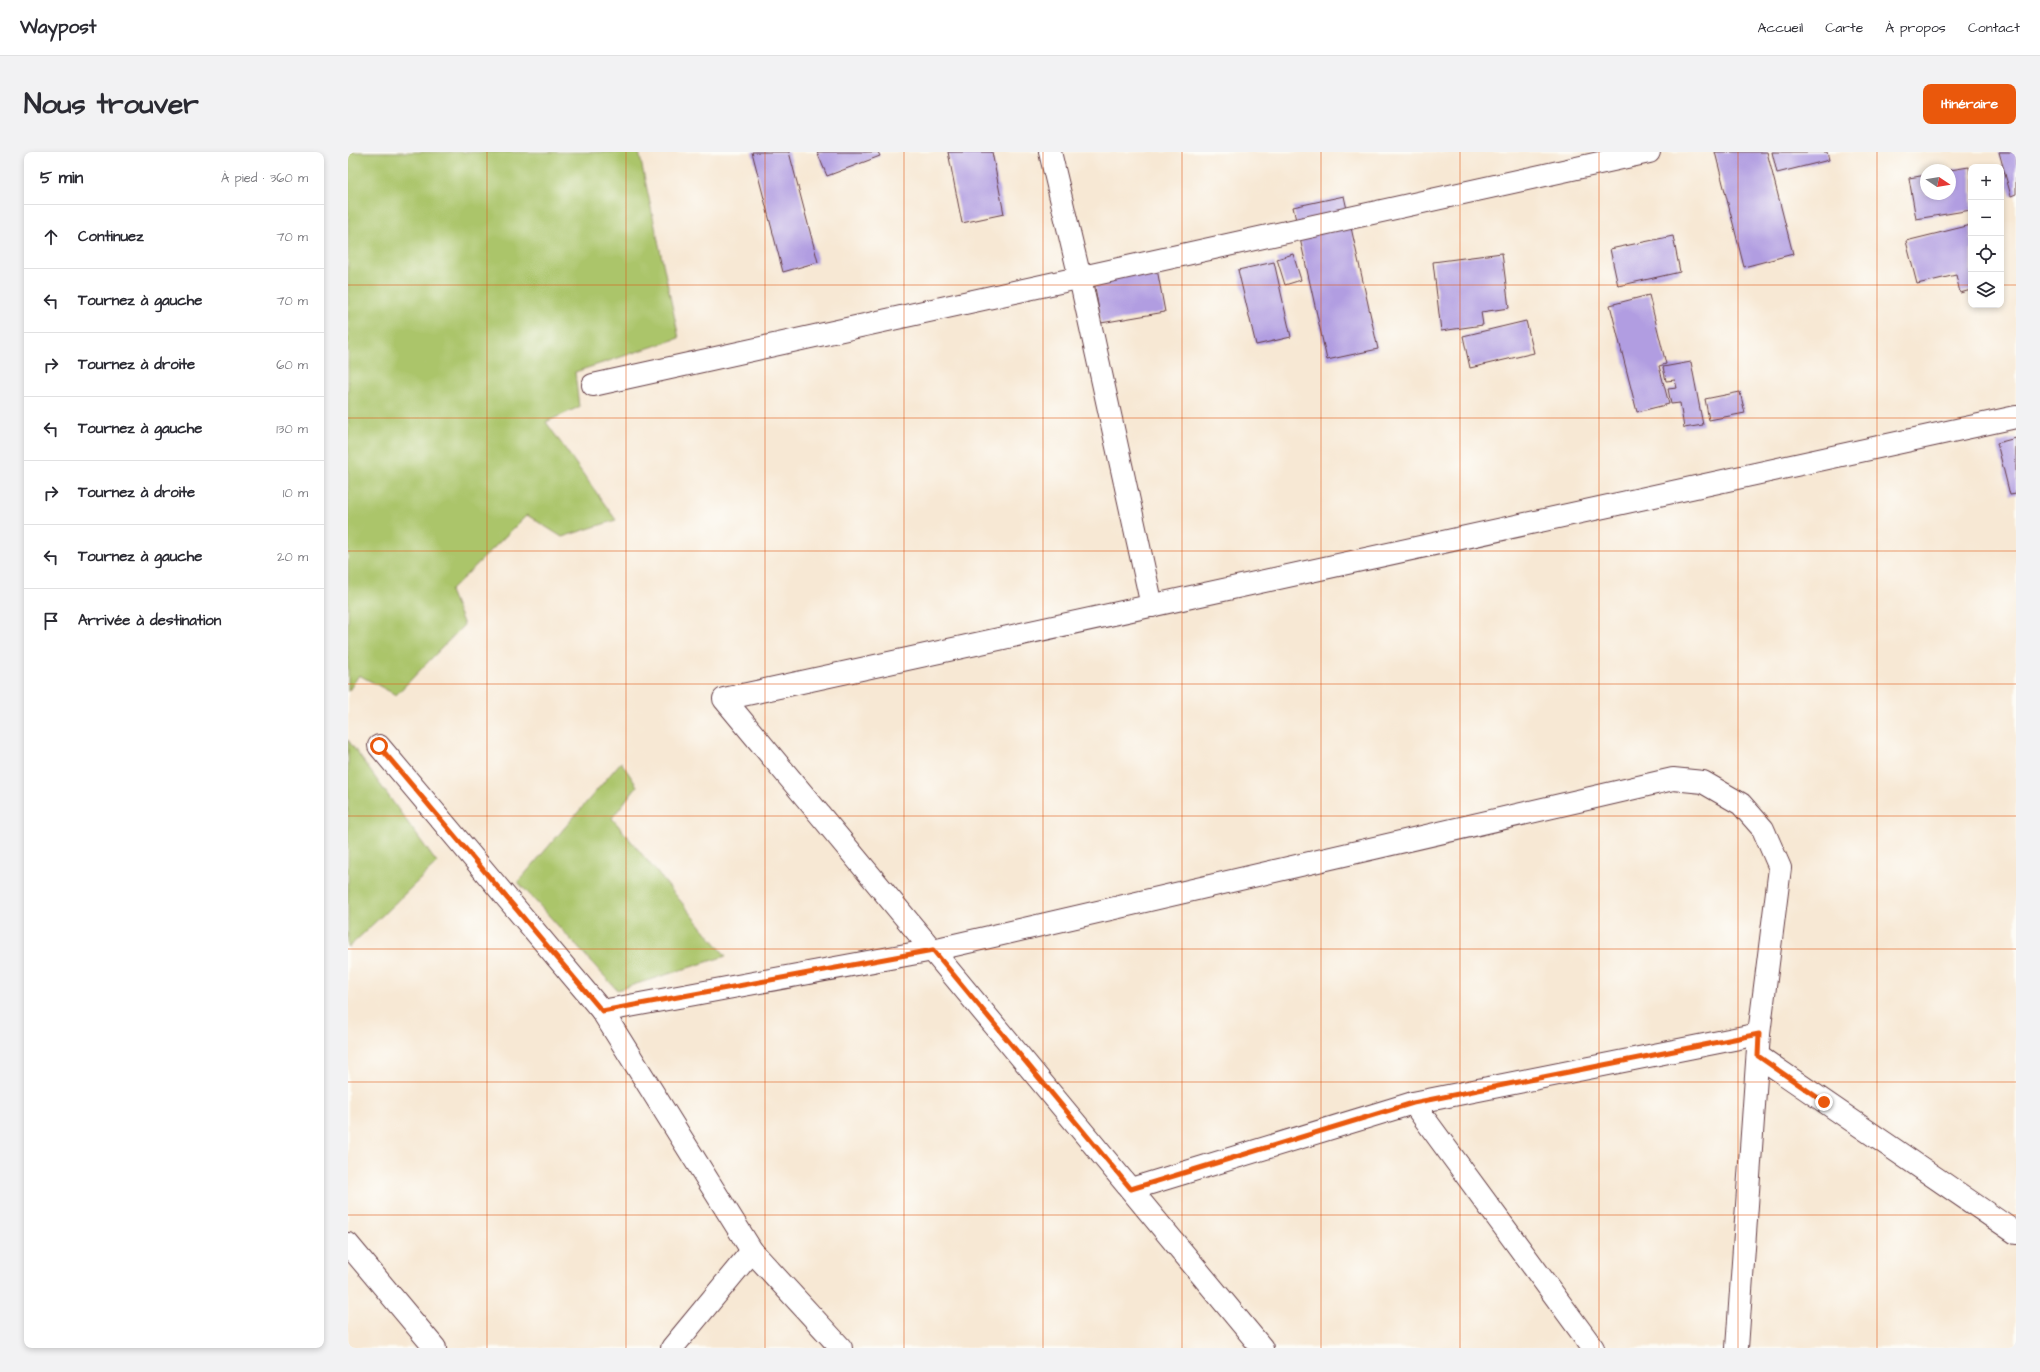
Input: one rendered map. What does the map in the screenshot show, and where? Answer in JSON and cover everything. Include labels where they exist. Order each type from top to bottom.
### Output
[{"type":"street","points":[[1050,152],[1080,278],[1152,606]]},
{"type":"street","points":[[593,385],[1649,152]]},
{"type":"street","points":[[1262,1348],[724,699],[2016,417]]},
{"type":"street","points":[[379,746],[602,1011],[752,1251],[841,1348]]},
{"type":"street","points":[[602,1011],[933,950],[1673,779],[1703,782],[1741,804],[1763,829],[1780,868],[1759,1034],[1737,1348]]},
{"type":"street","points":[[1131,1189],[1413,1103],[1759,1034]]},
{"type":"street","points":[[1758,1056],[2016,1233]]},
{"type":"street","points":[[1413,1103],[1593,1348]]},
{"type":"street","points":[[348,1244],[435,1348]]},
{"type":"street","points":[[672,1348],[752,1251]]},
{"type":"green space","points":[[348,152],[639,152],[679,338],[575,372],[579,407],[546,422],[616,520],[562,537],[527,515],[450,591],[464,625],[396,695],[359,675],[348,692]]},
{"type":"green space","points":[[348,740],[437,863],[348,948]]},
{"type":"green space","points":[[621,762],[637,786],[612,818],[726,956],[617,990],[518,882]]},
{"type":"building","points":[[752,152],[789,152],[818,262],[783,272]]},
{"type":"building","points":[[817,152],[878,152],[880,156],[827,176]]},
{"type":"building","points":[[948,152],[992,152],[1004,214],[962,223]]},
{"type":"building","points":[[1715,152],[1767,152],[1793,254],[1744,267]]},
{"type":"building","points":[[1772,152],[1827,152],[1829,160],[1777,173]]},
{"type":"building","points":[[1999,152],[2016,152],[2016,194],[2011,196],[2004,170],[2004,164],[2002,164]]},
{"type":"building","points":[[1968,167],[1968,210],[1916,219],[1909,178],[1920,176],[1920,200],[1956,200],[1956,169]]},
{"type":"building","points":[[1344,196],[1378,349],[1327,360],[1293,207]]},
{"type":"building","points":[[1968,226],[1968,291],[1960,293],[1956,275],[1917,284],[1906,241]]},
{"type":"building","points":[[1673,236],[1680,272],[1618,286],[1610,249]]},
{"type":"building","points":[[1502,253],[1509,308],[1481,312],[1483,325],[1441,331],[1433,262]]},
{"type":"building","points":[[1293,254],[1301,280],[1285,285],[1277,259]]},
{"type":"building","points":[[1274,262],[1291,337],[1256,345],[1238,270]]},
{"type":"building","points":[[1157,269],[1165,312],[1101,323],[1094,281]]},
{"type":"building","points":[[1649,295],[1666,364],[1659,366],[1669,404],[1637,412],[1610,305]]},
{"type":"building","points":[[1526,321],[1534,353],[1470,368],[1463,336]]},
{"type":"building","points":[[1691,362],[1703,425],[1684,428],[1680,403],[1671,404],[1668,389],[1677,388],[1675,380],[1666,381],[1663,367]]},
{"type":"building","points":[[1740,392],[1745,413],[1709,420],[1705,399]]},
{"type":"building","points":[[2016,438],[2016,494],[2010,495],[1997,443]]},
{"type":"route","points":[[379,746],[602,1011],[933,950],[1131,1189],[1413,1103],[1759,1034],[1758,1056],[1824,1102]]}]
